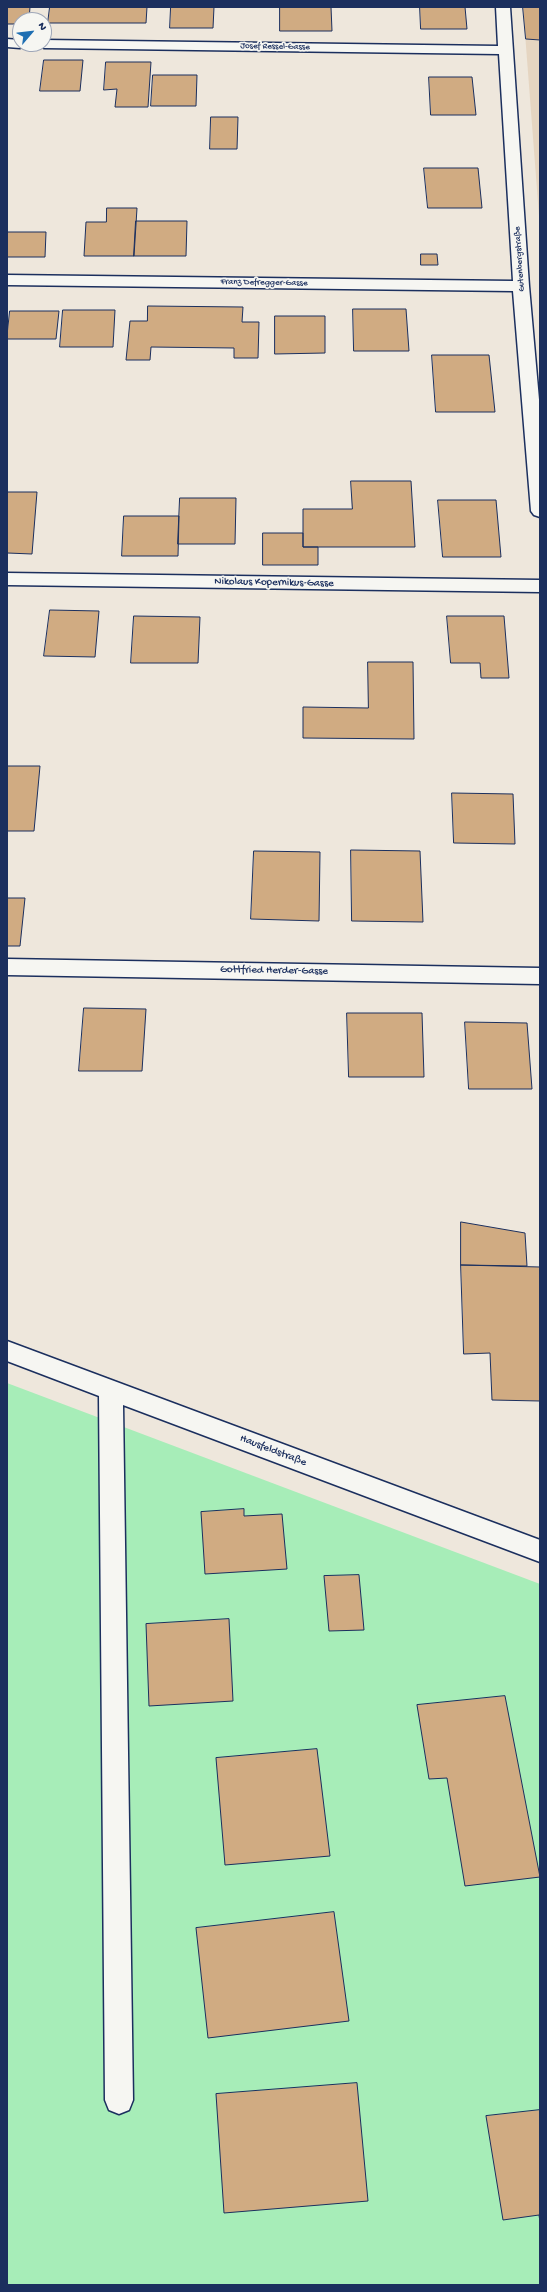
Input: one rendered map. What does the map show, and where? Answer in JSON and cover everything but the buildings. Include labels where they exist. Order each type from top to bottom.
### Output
[{"type":"street","name":"Gutenbergstraße","points":[[503,7],[522,286],[540,511]]},
{"type":"street","name":"Josef Ressel-Gasse","points":[[52,44],[506,50]]},
{"type":"street","name":"Franz Defregger-Gasse","points":[[7,280],[522,286]]},
{"type":"street","name":"Nikolaus Kopernikus-Gasse","points":[[7,579],[540,586]]},
{"type":"street","name":"Gottfried Herder-Gasse","points":[[7,966],[540,976]]},
{"type":"street","name":"Hausfeldstraße","points":[[7,1351],[540,1551]]},
{"type":"street","points":[[111,1390],[119,2100]]},
{"type":"shaded area","points":[[523,7],[540,7],[540,229]]},
{"type":"green space","points":[[7,1383],[540,1584],[540,2285],[7,2285]]}]
